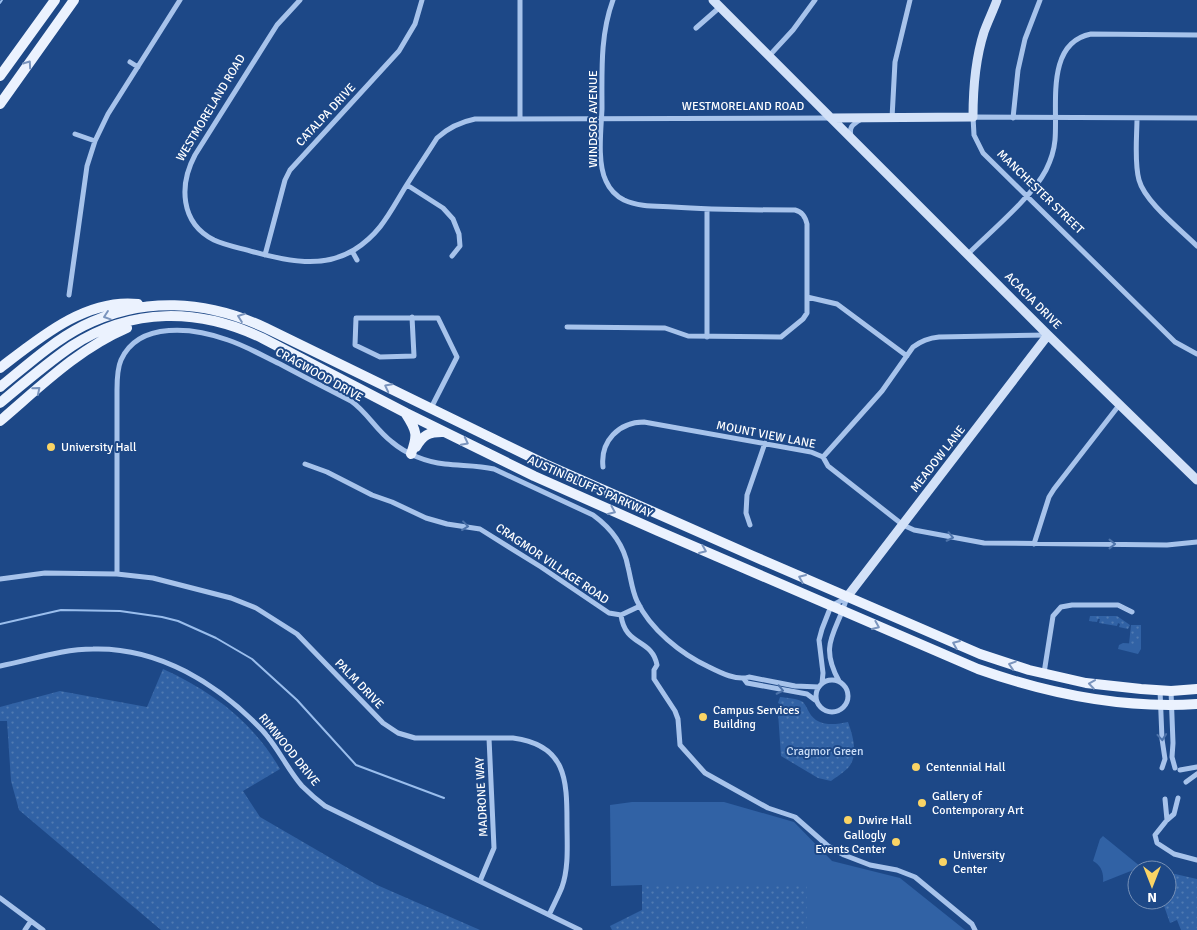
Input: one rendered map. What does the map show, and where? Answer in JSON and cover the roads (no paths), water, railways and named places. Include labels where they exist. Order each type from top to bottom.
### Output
[{"type":"main road","points":[[0,76],[55,0]]},
{"type":"main road","points":[[0,104],[74,0]]},
{"type":"main road","points":[[0,368],[51,330],[87,312],[121,303],[154,306]]},
{"type":"main road","name":"AUSTIN BLUFFS PARKWAY","points":[[0,387],[46,350],[82,326],[109,315],[154,306],[199,306],[223,311],[248,319],[545,464],[980,654],[1044,674],[1086,683],[1171,691],[1197,689]]},
{"type":"main road","name":"AUSTIN BLUFFS PARKWAY","points":[[0,402],[54,359],[88,337],[113,326],[145,318],[180,316],[214,320],[262,338],[406,413],[590,501],[978,669],[1086,699],[1122,704],[1160,706],[1197,704]]},
{"type":"main road","points":[[0,421],[72,360],[92,346],[145,318]]},
{"type":"main road","points":[[411,454],[416,442],[416,432],[406,413],[424,412],[431,409]]},
{"type":"main road","points":[[411,454],[425,435],[433,432],[445,432]]},
{"type":"street","points":[[69,295],[87,166],[95,142],[108,114],[180,0]]},
{"type":"street","name":"WESTMORELAND ROAD","points":[[300,0],[277,25],[195,155],[185,177],[184,196],[187,208],[197,227],[214,240],[265,255],[295,261],[315,262],[338,257],[352,251],[377,232],[437,138],[457,123],[475,118],[1197,118]]},
{"type":"street","name":"CATALPA DRIVE","points":[[265,255],[285,180],[290,170],[400,51],[415,24],[422,0]]},
{"type":"street","points":[[520,0],[520,119]]},
{"type":"street","name":"WINDSOR AVENUE","points":[[613,0],[606,23],[603,43],[603,174],[610,189],[616,196],[641,205],[707,210],[795,210],[801,212],[807,224],[807,298]]},
{"type":"street","name":"ACACIA DRIVE","points":[[713,0],[1048,335],[1197,480]]},
{"type":"street","points":[[768,56],[793,30],[815,0]]},
{"type":"street","points":[[892,118],[895,62],[910,0]]},
{"type":"street","name":"MANCHESTER STREET","points":[[998,0],[984,32],[977,58],[974,78],[973,117],[976,142],[983,153],[1175,342],[1197,354]]},
{"type":"street","points":[[1013,118],[1018,70],[1025,39],[1040,0]]},
{"type":"street","points":[[696,28],[720,7]]},
{"type":"street","points":[[968,254],[1026,196],[1040,180],[1050,161],[1055,139],[1057,75],[1065,50],[1070,44],[1077,39],[1091,34],[1197,34]]},
{"type":"street","points":[[130,62],[138,67]]},
{"type":"street","points":[[852,139],[850,130],[852,125],[862,118]]},
{"type":"street","points":[[1137,118],[1137,170],[1141,186],[1148,198],[1197,246]]},
{"type":"street","points":[[75,134],[95,142]]},
{"type":"street","points":[[406,185],[443,208],[453,219],[459,234],[460,246],[452,256]]},
{"type":"street","points":[[707,210],[707,337]]},
{"type":"street","points":[[352,251],[357,260]]},
{"type":"street","points":[[567,327],[665,328],[688,336],[707,337],[781,336],[803,319],[806,313],[807,298],[837,304],[907,356]]},
{"type":"street","points":[[412,318],[414,356],[380,357],[355,345],[356,318],[412,318],[438,318],[456,358],[431,409]]},
{"type":"street","name":"CRAGWOOD DRIVE","points":[[117,574],[117,390],[120,360],[129,347],[148,334],[176,331],[202,333],[228,340],[249,349],[351,401],[362,410],[385,437],[411,454],[440,463],[477,465],[494,469],[593,515],[606,525],[619,542],[626,558],[634,592],[640,606],[650,622],[660,632],[694,659],[717,671],[744,679],[747,683],[807,694],[816,701]]},
{"type":"street","points":[[823,457],[882,391],[918,343],[931,338],[1048,335]]},
{"type":"street","name":"MEADOW LANE","points":[[831,606],[847,597],[1048,335]]},
{"type":"street","points":[[1034,544],[1049,497],[1054,488],[1120,403]]},
{"type":"street","name":"MOUNT VIEW LANE","points":[[603,467],[604,450],[610,438],[621,427],[635,422],[644,422],[811,452],[823,457],[828,466],[903,525],[914,530],[984,544],[1167,545],[1197,542]]},
{"type":"street","points":[[750,525],[745,503],[765,443]]},
{"type":"street","name":"CRAGMOR VILLAGE ROAD","points":[[305,464],[327,472],[372,495],[420,515],[447,524],[480,529],[560,579],[600,608],[611,614],[621,615]]},
{"type":"street","name":"PALM DRIVE","points":[[0,579],[45,573],[117,574],[153,578],[217,594],[244,603],[268,615],[297,634],[383,723],[398,733],[415,738],[522,740],[539,746],[553,757],[563,774],[567,794],[567,864],[562,888],[549,915]]},
{"type":"street","name":"MEADOW LANE","points":[[839,681],[830,662],[829,647],[847,597]]},
{"type":"street","points":[[1044,674],[1053,616],[1062,607],[1072,605],[1118,605],[1132,612]]},
{"type":"street","points":[[640,606],[621,615],[624,630],[652,652],[657,665],[654,670],[654,679],[678,719],[680,745],[705,773],[768,808],[796,817],[828,846],[844,855],[870,865],[897,870],[915,877],[972,924],[975,930]]},
{"type":"street","points":[[820,685],[830,680],[839,681],[846,687],[849,698],[845,707],[837,712],[829,712],[821,708],[816,701],[816,694],[823,673],[819,640],[831,606]]},
{"type":"street","name":"RIMWOOD DRIVE","points":[[0,666],[57,654],[94,649],[130,651],[168,663],[203,681],[240,708],[270,739],[301,785],[325,806],[580,930]]},
{"type":"street","name":"CRAGWOOD DRIVE","points":[[744,679],[749,677],[795,686],[820,685]]},
{"type":"street","points":[[1160,690],[1164,758],[1162,768]]},
{"type":"street","points":[[1171,691],[1174,743],[1172,757],[1178,769],[1197,767]]},
{"type":"street","name":"MADRONE WAY","points":[[480,881],[494,848],[489,738]]},
{"type":"street","points":[[1186,782],[1197,774]]},
{"type":"street","points":[[1178,798],[1174,814],[1155,835],[1157,843],[1174,854],[1197,860]]},
{"type":"street","points":[[1165,799],[1167,820]]},
{"type":"street","points":[[0,898],[43,930]]},
{"type":"street","points":[[25,930],[31,921]]},
{"type":"waterway","points":[[0,624],[61,610],[120,611],[178,621],[216,638],[252,659],[297,700],[356,765],[444,798]]},
{"type":"place","name":"University Hall","points":[[51,447]]},
{"type":"place","name":"Campus Services Building","points":[[703,717]]},
{"type":"place","name":"Centennial Hall","points":[[916,767]]},
{"type":"place","name":"Gallery of Contemporary Art","points":[[922,803]]},
{"type":"place","name":"Dwire Hall","points":[[848,820]]},
{"type":"place","name":"Gallogly Events Center","points":[[896,842]]},
{"type":"place","name":"University Center","points":[[943,862]]},
{"type":"park label","name":"Cragmor Green","points":[[825,751]]}]
